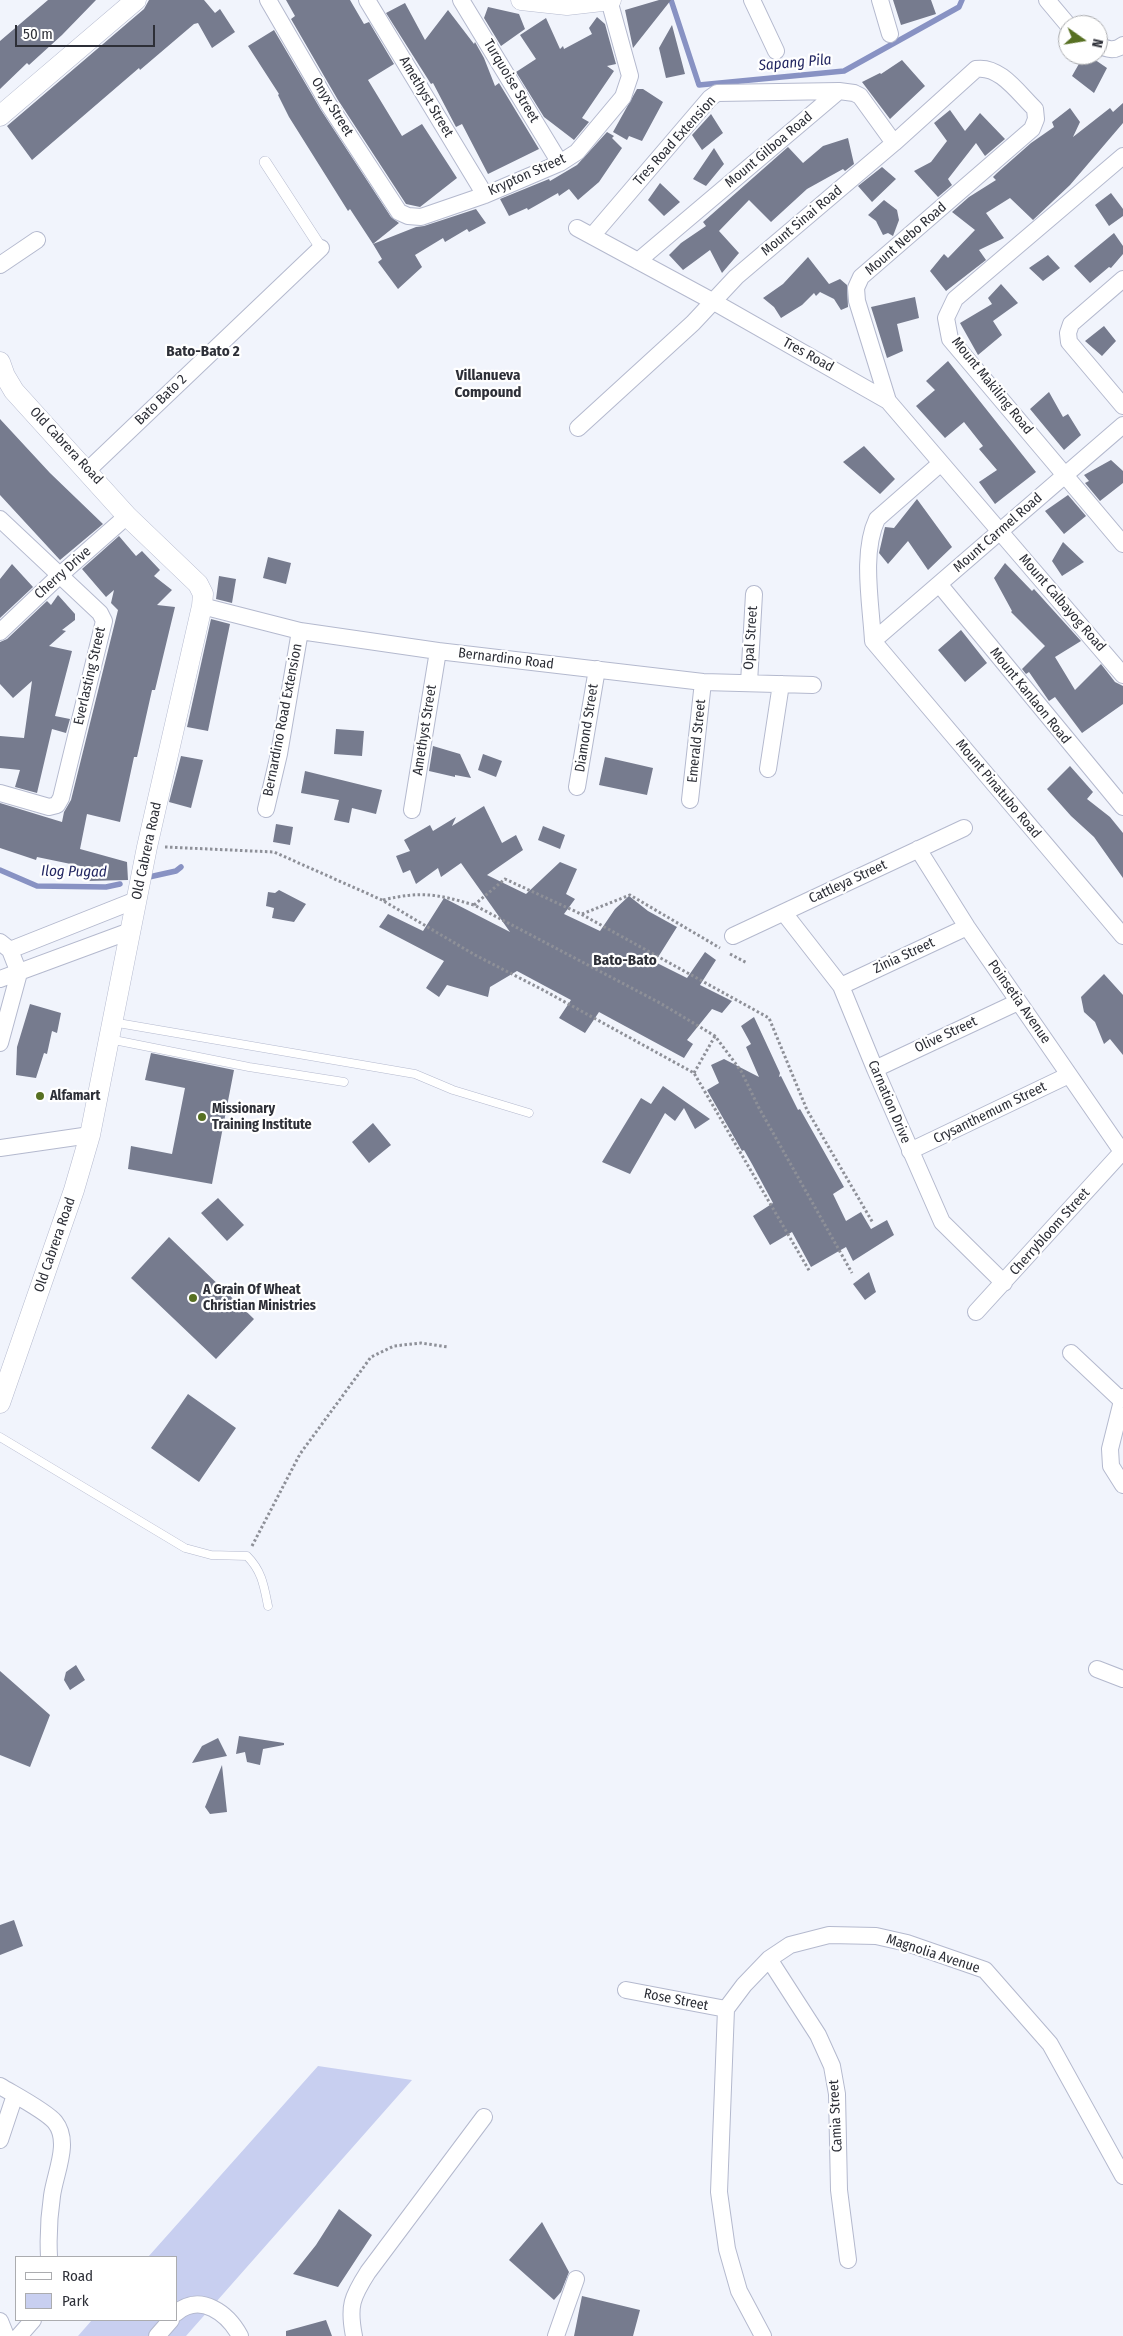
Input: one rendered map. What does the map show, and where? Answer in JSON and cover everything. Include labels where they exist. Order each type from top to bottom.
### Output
[{"type":"street","points":[[0,116],[136,0]]},
{"type":"street","name":"Onyx Street","points":[[268,0],[329,105],[399,212]]},
{"type":"street","name":"Amethyst Street","points":[[367,0],[485,195]]},
{"type":"street","name":"Turquoise Street","points":[[461,0],[560,163]]},
{"type":"street","points":[[521,0],[567,6],[610,0]]},
{"type":"street","name":"Krypton Street","points":[[399,212],[420,217],[485,195],[560,163],[577,152],[623,97],[628,86],[630,76],[610,0]]},
{"type":"street","points":[[752,0],[776,51]]},
{"type":"street","points":[[880,0],[890,34]]},
{"type":"street","points":[[1047,0],[1060,15]]},
{"type":"street","points":[[1108,49],[1123,45]]},
{"type":"street","name":"Mount Sinai Road","points":[[578,428],[714,302],[736,277],[894,143],[976,69],[985,68],[996,72],[1035,109]]},
{"type":"street","points":[[839,90],[860,96],[894,143]]},
{"type":"street","name":"Tres Road Extension","points":[[592,236],[710,98],[717,94],[839,90]]},
{"type":"street","name":"Mount Gilboa Road","points":[[638,261],[839,90]]},
{"type":"street","name":"Mount Nebo Road","points":[[888,401],[857,301],[856,288],[862,277],[1032,129],[1036,119],[1035,109]]},
{"type":"street","name":"Mount Makiling Road","points":[[1123,156],[956,299],[946,318],[950,339],[1123,544]]},
{"type":"street","points":[[265,162],[321,248]]},
{"type":"street","name":"Tres Road","points":[[577,228],[714,302],[888,401],[1000,531]]},
{"type":"street","points":[[0,265],[37,240]]},
{"type":"street","name":"Bato Bato 2","points":[[88,470],[321,248]]},
{"type":"street","points":[[1123,279],[1072,324],[1068,333],[1069,342],[1123,406]]},
{"type":"street","name":"Old Cabrera Road","points":[[0,362],[5,376],[14,391],[88,470],[127,516],[198,584],[203,594],[202,606],[147,846],[90,1135],[74,1190],[0,1403]]},
{"type":"street","name":"Mount Carmel Road","points":[[873,641],[1123,425]]},
{"type":"street","points":[[873,641],[868,549],[871,531],[877,519],[942,463]]},
{"type":"street","name":"Cherry Drive","points":[[0,632],[60,574],[127,516]]},
{"type":"street","name":"Everlasting Street","points":[[0,520],[60,574],[100,613],[104,621],[61,798],[57,805],[49,806],[0,793]]},
{"type":"street","name":"Mount Calbayog Road","points":[[1000,531],[1123,675]]},
{"type":"street","name":"Mount Kanlaon Road","points":[[939,584],[1123,807]]},
{"type":"street","name":"Opal Street","points":[[749,683],[754,594]]},
{"type":"street","name":"Bernardino Road","points":[[202,606],[300,631],[438,651],[703,682],[813,685]]},
{"type":"street","name":"Bernardino Road Extension","points":[[266,809],[279,754],[300,631]]},
{"type":"street","name":"Mount Pinatubo Road","points":[[873,641],[1123,936]]},
{"type":"street","name":"Amethyst Street","points":[[412,810],[438,651]]},
{"type":"street","name":"Diamond Street","points":[[577,787],[597,669]]},
{"type":"street","name":"Emerald Street","points":[[690,800],[703,682]]},
{"type":"street","points":[[768,769],[781,684]]},
{"type":"street","name":"Cattleya Street","points":[[733,936],[964,828]]},
{"type":"street","name":"Poinsetia Avenue","points":[[918,850],[967,927],[1122,1152]]},
{"type":"street","points":[[0,1044],[19,973],[5,946],[136,900]]},
{"type":"street","name":"Carnation Drive","points":[[784,913],[841,986],[874,1069],[942,1222],[1004,1283]]},
{"type":"street","name":"Zinia Street","points":[[841,986],[967,927]]},
{"type":"street","points":[[0,979],[130,931]]},
{"type":"street","name":"Olive Street","points":[[874,1069],[1018,1002]]},
{"type":"street","name":"Crysanthemum Street","points":[[910,1151],[1069,1075]]},
{"type":"street","points":[[0,1148],[90,1135]]},
{"type":"street","name":"Cherrybloom Street","points":[[976,1312],[1122,1152]]},
{"type":"street","points":[[1071,1353],[1122,1398],[1110,1449],[1111,1466],[1123,1485]]},
{"type":"street","points":[[1097,1670],[1123,1679]]},
{"type":"street","name":"Magnolia Avenue","points":[[726,2009],[744,1985],[770,1959],[790,1945],[829,1935],[876,1936],[907,1943],[985,1970],[1050,2044],[1123,2176]]},
{"type":"street","name":"Camia Street","points":[[770,1959],[818,2035],[832,2066],[837,2094],[839,2190],[848,2260]]},
{"type":"street","name":"Rose Street","points":[[626,1990],[726,2009]]},
{"type":"street","points":[[726,2009],[719,2192],[727,2249],[739,2291],[763,2336]]},
{"type":"street","points":[[0,2086],[54,2120],[62,2132],[61,2151],[52,2195],[48,2236],[49,2256]]},
{"type":"street","points":[[0,2140],[15,2095]]},
{"type":"street","points":[[354,2336],[350,2315],[354,2295],[368,2272],[484,2117]]},
{"type":"street","points":[[556,2336],[576,2279]]},
{"type":"street","points":[[178,2312],[193,2305],[218,2309],[233,2323],[240,2336]]},
{"type":"street","points":[[0,2321],[6,2336]]},
{"type":"street","points":[[19,2336],[32,2321]]},
{"type":"street","points":[[157,2336],[170,2321]]},
{"type":"lane","points":[[111,1030],[249,1067],[344,1082]]},
{"type":"lane","points":[[111,1030],[415,1074],[453,1090],[529,1113]]},
{"type":"lane","points":[[0,1437],[185,1548],[211,1555],[247,1556],[256,1565],[264,1581],[268,1606]]},
{"type":"path","points":[[147,846],[274,852],[382,900],[475,956],[544,990],[694,1073],[810,1272]]},
{"type":"path","points":[[474,905],[505,880],[581,914],[769,1018],[807,1110],[873,1223]]},
{"type":"path","points":[[382,900],[411,894],[444,896],[474,905],[660,1003],[715,1036],[741,1071],[759,1108],[852,1273]]},
{"type":"path","points":[[581,914],[630,896],[721,949]]},
{"type":"path","points":[[730,954],[747,963]]},
{"type":"path","points":[[694,1073],[715,1036]]},
{"type":"path","points":[[247,1556],[300,1454],[371,1357],[394,1346],[421,1343],[448,1347]]},
{"type":"green space","points":[[318,2066],[412,2080],[186,2336],[78,2336],[91,2321],[178,2321],[178,2256],[149,2256]]},
{"type":"building","points":[[48,0],[96,0],[62,35],[29,65],[27,63],[0,89],[0,41]]},
{"type":"building","points":[[149,0],[204,0],[215,13],[220,9],[235,32],[212,48],[198,23],[194,24],[140,70],[139,68],[32,160],[7,126],[144,9]]},
{"type":"building","points":[[286,0],[350,0],[364,24],[369,22],[394,64],[368,80],[402,136],[422,124],[457,178],[420,207],[406,204],[338,100],[291,19],[295,16]]},
{"type":"building","points":[[659,0],[671,0],[633,48],[625,10]]},
{"type":"building","points":[[893,0],[931,0],[936,14],[901,25]]},
{"type":"building","points":[[405,3],[425,40],[448,10],[474,44],[475,42],[484,58],[495,86],[499,83],[539,149],[488,174],[462,124],[456,127],[433,83],[431,84],[386,13]]},
{"type":"building","points":[[488,7],[519,14],[525,29],[501,46],[484,18]]},
{"type":"building","points":[[597,17],[605,24],[616,64],[607,66],[614,71],[582,118],[589,122],[574,140],[544,117],[516,72],[536,59],[520,35],[546,18],[560,49],[563,46],[564,49],[592,34],[589,28]]},
{"type":"building","points":[[672,25],[685,74],[666,78],[659,48]]},
{"type":"building","points":[[274,30],[321,110],[391,217],[399,223],[373,244],[350,209],[348,211],[289,117],[279,94],[248,46]]},
{"type":"building","points":[[902,60],[925,86],[890,119],[862,82],[881,74]]},
{"type":"building","points":[[1078,65],[1103,65],[1107,68],[1094,93],[1072,76]]},
{"type":"building","points":[[637,89],[643,89],[663,102],[642,141],[629,136],[627,140],[613,132]]},
{"type":"building","points":[[1123,103],[1123,123],[1070,185],[1033,220],[1010,198],[986,213],[1004,238],[979,250],[986,260],[946,291],[930,271],[944,254],[948,258],[975,230],[952,212],[969,197],[996,180],[993,177],[997,173],[1031,143],[1054,127],[1052,122],[1070,108],[1080,122],[1073,137],[1110,108],[1113,112]]},
{"type":"building","points":[[950,110],[965,131],[980,113],[1005,139],[985,156],[976,143],[948,179],[952,185],[938,197],[914,171],[931,162],[947,141],[934,123]]},
{"type":"building","points":[[711,114],[723,133],[702,150],[692,135]]},
{"type":"building","points":[[607,132],[614,136],[612,138],[622,148],[599,182],[578,200],[569,189],[559,196],[558,193],[528,210],[527,208],[509,216],[500,199],[549,179],[550,181],[577,165]]},
{"type":"building","points":[[848,138],[854,164],[845,171],[843,169],[807,189],[771,222],[749,200],[719,231],[739,253],[722,273],[710,250],[683,270],[669,255],[681,243],[706,226],[703,222],[788,147],[803,163],[823,146]]},
{"type":"building","points":[[714,148],[724,164],[706,186],[693,179]]},
{"type":"building","points":[[882,167],[896,179],[872,202],[858,186]]},
{"type":"building","points":[[660,183],[680,202],[664,216],[648,200]]},
{"type":"building","points":[[1111,193],[1123,209],[1123,216],[1109,226],[1095,205]]},
{"type":"building","points":[[884,200],[897,210],[899,220],[893,236],[888,233],[883,235],[876,221],[868,215]]},
{"type":"building","points":[[476,209],[486,223],[469,232],[467,229],[445,242],[443,238],[415,255],[422,267],[398,289],[378,262],[382,259],[373,244],[416,227]]},
{"type":"building","points":[[1114,233],[1123,246],[1123,254],[1111,268],[1109,267],[1090,283],[1074,266]]},
{"type":"building","points":[[1048,255],[1060,268],[1043,281],[1029,268]]},
{"type":"building","points":[[808,257],[829,284],[840,279],[847,285],[848,307],[841,310],[834,299],[820,292],[816,296],[814,293],[802,305],[781,318],[774,307],[763,298],[783,284]]},
{"type":"building","points":[[1001,284],[1018,303],[993,321],[1002,335],[978,355],[960,323],[992,304],[988,298]]},
{"type":"building","points":[[915,297],[919,318],[897,324],[903,351],[887,358],[871,307]]},
{"type":"building","points":[[1104,326],[1116,341],[1102,356],[1085,341]]},
{"type":"building","points":[[948,361],[1036,472],[995,504],[979,482],[997,470],[979,449],[983,446],[964,422],[945,438],[916,406],[935,390],[926,381]]},
{"type":"building","points":[[1049,392],[1063,417],[1068,414],[1081,435],[1064,450],[1030,409]]},
{"type":"building","points":[[0,419],[50,473],[103,524],[60,560],[0,495]]},
{"type":"building","points":[[864,446],[895,479],[880,494],[843,462]]},
{"type":"building","points":[[1111,460],[1123,471],[1123,483],[1100,501],[1085,483],[1089,481],[1084,475]]},
{"type":"building","points":[[1068,495],[1086,516],[1064,534],[1045,511]]},
{"type":"building","points":[[917,499],[952,547],[928,570],[908,541],[888,564],[879,553],[885,527],[894,528]]},
{"type":"building","points":[[119,536],[136,556],[142,551],[160,570],[154,576],[172,590],[157,605],[175,607],[155,690],[152,690],[137,757],[134,757],[120,822],[87,814],[80,849],[127,862],[128,880],[86,881],[90,868],[37,857],[36,860],[0,848],[0,803],[62,822],[64,812],[71,800],[118,610],[111,603],[114,590],[106,597],[82,569]]},
{"type":"building","points":[[1063,542],[1084,562],[1062,576],[1052,561]]},
{"type":"building","points":[[268,557],[291,563],[286,584],[263,578]]},
{"type":"building","points":[[1005,563],[1032,591],[1034,589],[1081,641],[1055,657],[1075,690],[1101,664],[1115,682],[1123,686],[1123,704],[1082,733],[1055,697],[1049,701],[1029,672],[1026,674],[1022,669],[1045,646],[1011,612],[994,578]]},
{"type":"building","points":[[12,564],[33,587],[0,618],[0,579]]},
{"type":"building","points":[[219,576],[236,579],[232,603],[216,599]]},
{"type":"building","points":[[58,595],[75,614],[75,620],[62,630],[66,631],[49,646],[72,651],[55,716],[70,719],[66,733],[52,729],[37,793],[15,787],[20,770],[0,768],[0,736],[24,738],[32,681],[13,698],[0,684],[0,642],[7,639],[47,601],[51,605]]},
{"type":"building","points":[[211,619],[230,624],[208,731],[187,727]]},
{"type":"building","points":[[961,630],[987,663],[965,682],[938,650]]},
{"type":"building","points":[[336,729],[364,731],[362,756],[334,754]]},
{"type":"building","points":[[433,746],[460,754],[471,778],[455,775],[455,777],[429,771]]},
{"type":"building","points":[[483,754],[502,761],[496,777],[478,770]]},
{"type":"building","points":[[181,756],[203,760],[191,808],[169,802]]},
{"type":"building","points":[[605,757],[653,768],[647,795],[599,785]]},
{"type":"building","points":[[1070,766],[1093,792],[1087,799],[1110,817],[1123,833],[1123,878],[1094,837],[1071,816],[1047,789]]},
{"type":"building","points":[[305,771],[382,790],[376,814],[352,808],[349,823],[334,820],[339,800],[301,793]]},
{"type":"building","points":[[484,806],[502,843],[516,835],[523,850],[487,875],[526,894],[560,862],[577,869],[566,894],[575,899],[564,914],[600,931],[615,909],[629,896],[648,911],[677,927],[655,962],[687,978],[705,952],[716,960],[700,985],[732,1001],[722,1013],[712,1009],[687,1040],[693,1044],[684,1058],[599,1012],[585,1033],[559,1018],[571,1000],[517,971],[490,987],[488,997],[447,985],[439,997],[426,988],[444,961],[379,927],[388,914],[423,931],[444,898],[510,932],[461,863],[441,877],[438,868],[416,884],[410,870],[403,873],[396,856],[410,851],[404,840],[430,825],[433,831],[456,817],[452,826]]},
{"type":"building","points":[[276,824],[293,827],[290,845],[273,842]]},
{"type":"building","points":[[543,826],[565,835],[560,849],[538,840]]},
{"type":"building","points":[[279,890],[306,904],[294,922],[272,918],[274,908],[266,906],[268,892],[275,893]]},
{"type":"building","points":[[1104,974],[1123,995],[1123,1055],[1110,1039],[1104,1044],[1095,1022],[1084,1012],[1081,997]]},
{"type":"building","points":[[30,1004],[61,1013],[57,1033],[52,1031],[47,1054],[44,1053],[36,1078],[16,1075],[17,1047]]},
{"type":"building","points":[[754,1017],[780,1073],[779,1077],[781,1076],[798,1110],[800,1109],[844,1187],[833,1194],[846,1221],[861,1212],[871,1229],[887,1220],[894,1235],[853,1261],[846,1247],[811,1267],[792,1232],[770,1245],[753,1216],[773,1203],[744,1150],[742,1151],[707,1090],[719,1083],[711,1065],[724,1059],[759,1077],[746,1047],[751,1044],[741,1026]]},
{"type":"building","name":"Missionary Training Institute","points":[[151,1053],[234,1070],[212,1184],[128,1169],[131,1146],[172,1154],[185,1088],[145,1080]]},
{"type":"building","points":[[663,1086],[710,1119],[695,1129],[684,1108],[675,1121],[665,1113],[630,1174],[602,1162],[641,1098],[651,1104]]},
{"type":"building","points":[[373,1123],[391,1145],[369,1163],[352,1142]]},
{"type":"building","points":[[218,1198],[244,1225],[227,1241],[201,1213]]},
{"type":"building","name":"A Grain Of Wheat Christian Ministries","points":[[169,1237],[254,1319],[216,1359],[131,1278]]},
{"type":"building","points":[[869,1272],[876,1292],[865,1300],[853,1284]]},
{"type":"building","points":[[188,1394],[236,1428],[199,1482],[151,1448]]},
{"type":"building","points":[[76,1665],[85,1680],[70,1690],[64,1680],[66,1672]]},
{"type":"building","points":[[0,1671],[50,1715],[30,1767],[0,1755]]},
{"type":"building","points":[[239,1736],[284,1743],[284,1745],[263,1749],[260,1765],[247,1762],[245,1752],[236,1754]]},
{"type":"building","points":[[218,1738],[227,1756],[192,1763],[202,1746]]},
{"type":"building","points":[[222,1765],[227,1812],[210,1814],[205,1807]]},
{"type":"building","points":[[14,1920],[23,1946],[0,1955],[0,1925]]},
{"type":"building","points":[[339,2209],[372,2235],[338,2287],[293,2274],[316,2245]]},
{"type":"building","points":[[542,2222],[569,2272],[561,2292],[554,2300],[509,2260]]},
{"type":"building","points":[[582,2296],[640,2310],[633,2336],[574,2336]]},
{"type":"building","points":[[326,2320],[332,2336],[286,2336],[286,2331]]},
{"type":"waterway","name":"Sapang Pila","points":[[671,0],[699,85],[844,71],[959,7],[962,0]]},
{"type":"waterway","name":"Ilog Pugad","points":[[149,877],[176,871],[181,867]]},
{"type":"waterway","name":"Ilog Pugad","points":[[0,870],[37,886],[106,887],[120,884]]},
{"type":"place","name":"Alfamart","points":[[40,1096]]},
{"type":"place","name":"Missionary Training Institute","points":[[202,1117]]},
{"type":"place","name":"A Grain Of Wheat Christian Ministries","points":[[193,1298]]},
{"type":"district","name":"Bato-Bato 2","points":[[203,352]]},
{"type":"district","name":"Villanueva Compound","points":[[488,384]]},
{"type":"district","name":"Bato-Bato","points":[[625,961]]}]
